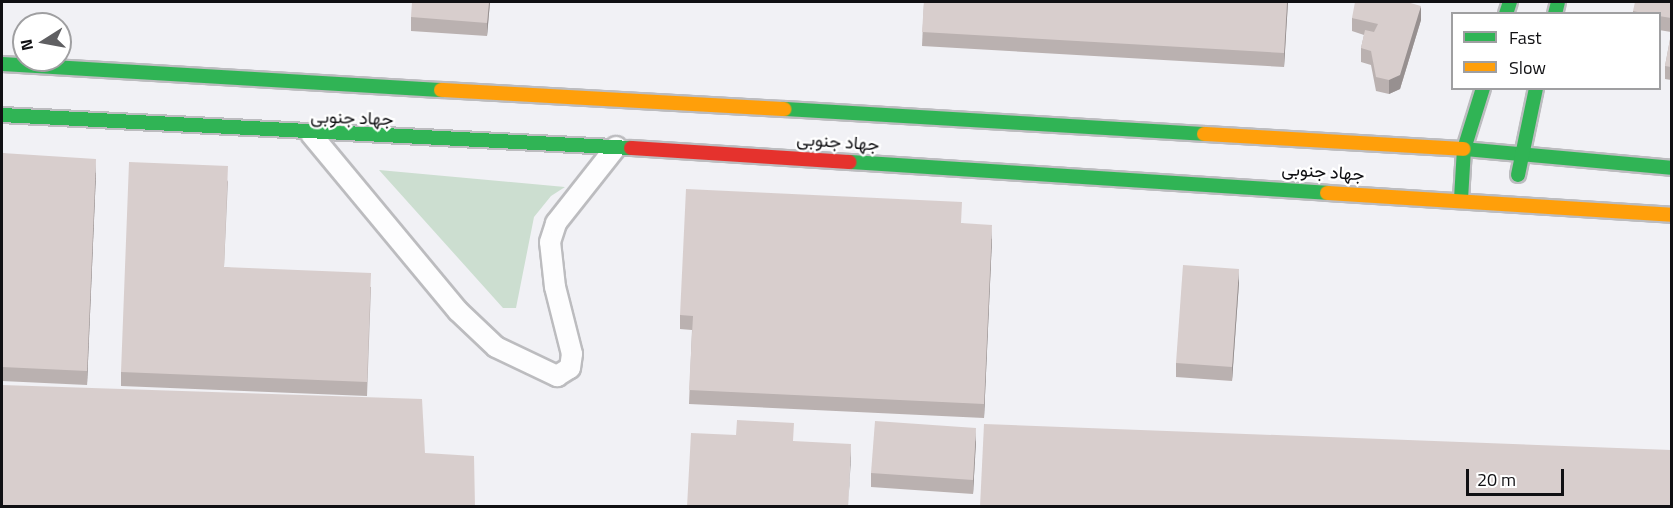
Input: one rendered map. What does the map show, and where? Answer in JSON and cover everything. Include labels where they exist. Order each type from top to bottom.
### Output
[{"type":"street","name":"جهاد جنوبی","points":[[2,64],[1464,149],[1671,168]]},
{"type":"street","points":[[1461,199],[1464,149],[1482,90]]},
{"type":"street","points":[[1516,202],[1520,155],[1536,90]]},
{"type":"street","name":"جهاد جنوبی","points":[[2,115],[311,134],[616,147],[1516,202],[1671,215]]},
{"type":"lane","points":[[311,134],[458,311],[496,347],[557,376],[570,368],[572,354],[555,287],[550,242],[556,223],[616,147]]},
{"type":"green space","points":[[379,170],[565,187],[551,196],[534,217],[516,308],[503,308]]},
{"type":"building","points":[[412,2],[489,2],[487,23],[411,17]]},
{"type":"building","points":[[924,2],[1287,2],[1284,53],[922,32]]},
{"type":"building","points":[[1355,2],[1407,2],[1421,6],[1400,75],[1389,80],[1376,77],[1371,51],[1361,48],[1365,30],[1374,32],[1378,24],[1352,18]]},
{"type":"building","points":[[1635,2],[1671,2],[1671,18],[1661,16],[1661,12],[1633,11]]},
{"type":"building","points":[[1671,34],[1671,67],[1665,66]]},
{"type":"building","points":[[2,153],[96,159],[87,371],[2,367]]},
{"type":"building","points":[[129,162],[228,166],[224,267],[371,273],[367,382],[121,372]]},
{"type":"building","points":[[686,189],[962,202],[961,223],[992,225],[984,404],[689,390],[693,316],[680,315]]},
{"type":"building","points":[[1183,265],[1239,269],[1232,367],[1176,363]]},
{"type":"building","points":[[2,385],[422,399],[425,453],[474,456],[475,507],[2,507]]},
{"type":"building","points":[[737,420],[794,423],[793,441],[851,444],[848,507],[687,507],[691,433],[736,435]]},
{"type":"building","points":[[875,421],[976,428],[973,480],[871,473]]},
{"type":"building","points":[[984,424],[1671,450],[1671,507],[980,507]]},
{"type":"traffic: fast","points":[[1507,12],[1510,2]]},
{"type":"traffic: fast","points":[[1556,12],[1558,2]]},
{"type":"traffic: fast","points":[[2,64],[441,90]]},
{"type":"traffic: fast","points":[[1461,199],[1464,149],[1482,90]]},
{"type":"traffic: fast","points":[[1518,175],[1536,90]]},
{"type":"traffic: fast","points":[[784,109],[1204,134]]},
{"type":"traffic: fast","points":[[2,115],[631,148]]},
{"type":"traffic: fast","points":[[1464,149],[1672,168]]},
{"type":"traffic: fast","points":[[850,162],[1327,193]]},
{"type":"traffic: slow","points":[[441,90],[784,109]]},
{"type":"traffic: slow","points":[[1204,134],[1464,149]]},
{"type":"traffic: slow","points":[[1327,193],[1672,215]]},
{"type":"traffic: jam","points":[[631,148],[850,162]]}]
